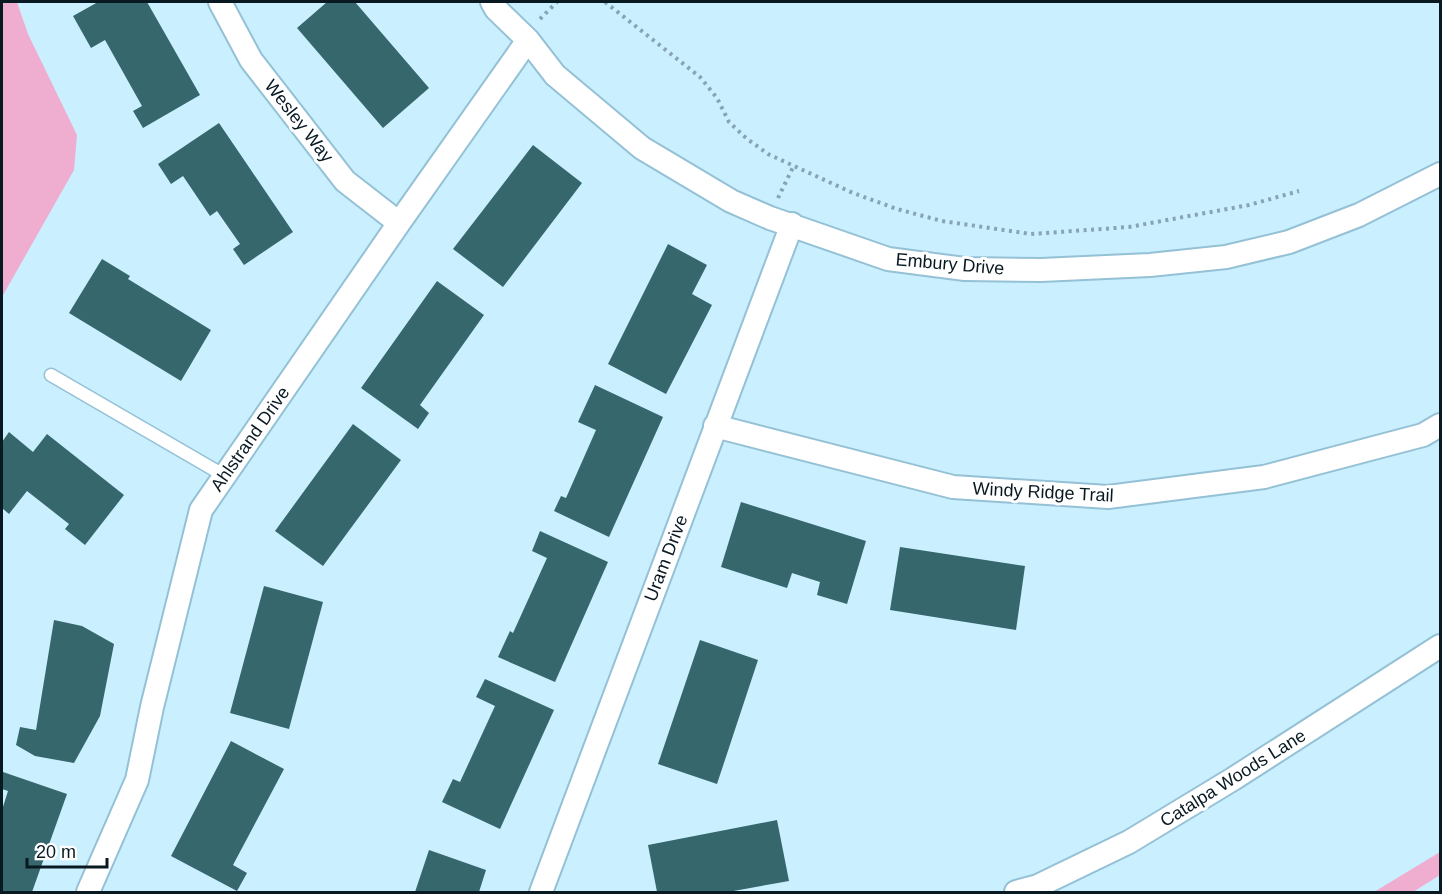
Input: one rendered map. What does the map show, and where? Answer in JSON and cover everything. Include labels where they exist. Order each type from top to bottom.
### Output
[{"type":"street","name":"Wesley Way","points":[[220,2],[251,60],[345,181],[399,223]]},
{"type":"street","name":"Embury Drive","points":[[492,2],[496,9],[528,40],[555,75],[642,147],[731,201],[888,259],[965,269],[1041,270],[1150,265],[1226,257],[1289,242],[1359,215],[1440,174]]},
{"type":"street","name":"Ahlstrand Drive","points":[[88,892],[137,780],[152,707],[201,510],[528,40]]},
{"type":"street","name":"Uram Drive","points":[[541,892],[715,426],[781,221]]},
{"type":"street","name":"Windy Ridge Trail","points":[[715,426],[953,487],[1108,497],[1264,477],[1423,435],[1440,425]]},
{"type":"street","name":"Catalpa Woods Lane","points":[[1016,892],[1038,886],[1129,842],[1233,779],[1440,646]]},
{"type":"lane","points":[[51,375],[225,476]]},
{"type":"path","points":[[605,2],[700,77],[717,98],[729,122],[768,154],[853,193],[897,209],[942,221],[1030,234],[1129,227],[1250,206],[1299,191]]},
{"type":"path","points":[[781,221],[777,199],[794,165]]},
{"type":"shaded area","points":[[2,2],[17,2],[28,34],[77,135],[74,170],[2,297]]},
{"type":"shaded area","points":[[1440,852],[1440,875],[1413,892],[1374,892]]},
{"type":"building","points":[[98,2],[147,2],[200,95],[143,128],[133,111],[142,106],[105,40],[91,48],[73,16]]},
{"type":"building","points":[[327,2],[355,2],[429,88],[383,128],[297,28]]},
{"type":"building","points":[[219,123],[293,232],[244,265],[233,249],[240,244],[217,211],[210,216],[183,176],[171,184],[158,164]]},
{"type":"building","points":[[533,145],[582,183],[503,287],[453,249]]},
{"type":"building","points":[[668,244],[707,265],[692,294],[712,305],[666,394],[608,364]]},
{"type":"building","points":[[102,259],[130,276],[128,279],[211,330],[181,381],[69,313]]},
{"type":"building","points":[[437,281],[484,315],[420,405],[429,413],[418,429],[361,388]]},
{"type":"building","points":[[595,385],[663,417],[609,537],[554,511],[561,496],[566,498],[596,430],[578,422]]},
{"type":"building","points":[[353,424],[401,460],[323,566],[275,531]]},
{"type":"building","points":[[9,432],[33,452],[47,434],[124,495],[85,545],[65,529],[69,524],[27,491],[9,514],[2,508],[2,442]]},
{"type":"building","points":[[741,502],[866,541],[847,604],[817,595],[820,582],[792,573],[787,588],[721,567]]},
{"type":"building","points":[[540,531],[608,562],[555,682],[498,657],[510,631],[513,633],[547,558],[532,551]]},
{"type":"building","points":[[900,547],[1025,566],[1016,630],[890,610]]},
{"type":"building","points":[[264,586],[323,602],[289,729],[230,713]]},
{"type":"building","points":[[54,620],[82,626],[114,644],[100,716],[74,763],[35,756],[16,745],[20,727],[36,730]]},
{"type":"building","points":[[700,640],[758,660],[717,784],[658,764]]},
{"type":"building","points":[[485,679],[554,710],[500,829],[442,802],[453,779],[460,782],[495,706],[476,697]]},
{"type":"building","points":[[231,741],[284,769],[233,865],[247,873],[237,891],[171,856]]},
{"type":"building","points":[[3,772],[67,794],[32,892],[2,892],[2,810],[8,791],[2,789]]},
{"type":"building","points":[[777,820],[789,881],[728,892],[657,892],[648,845]]},
{"type":"building","points":[[429,850],[486,870],[479,892],[415,892]]}]
